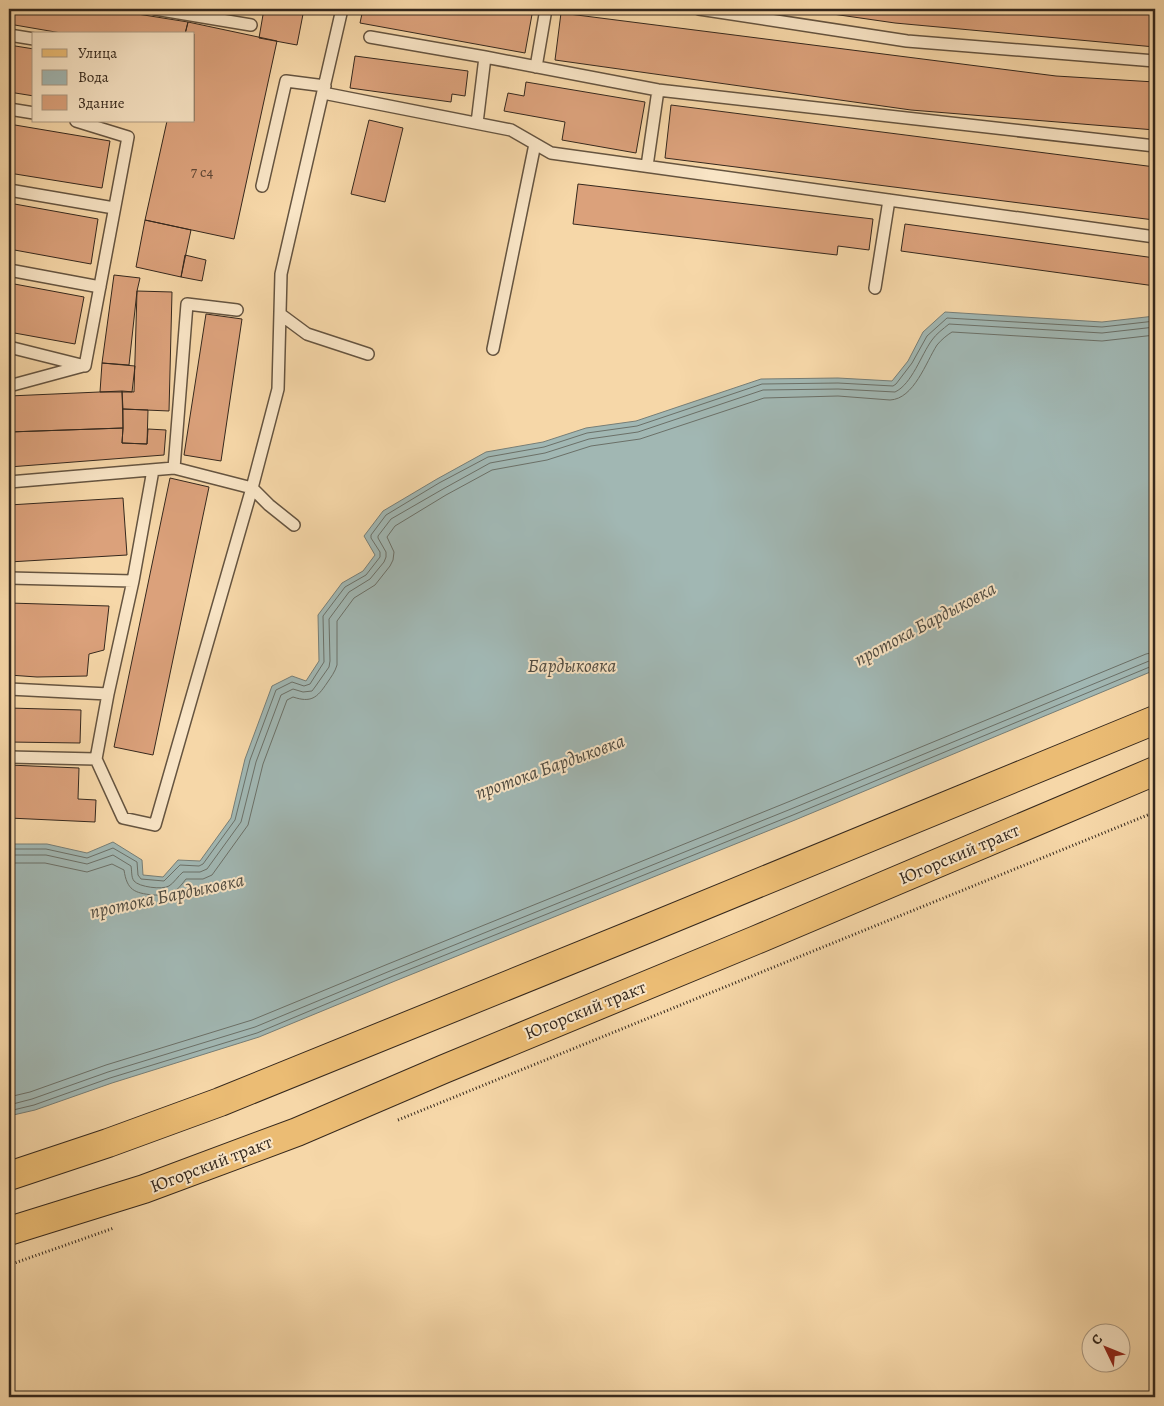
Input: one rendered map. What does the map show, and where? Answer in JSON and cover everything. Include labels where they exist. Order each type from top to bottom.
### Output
[{"type":"main road","points":[[9,1176],[108,1143],[220,1102],[1155,720]]},
{"type":"main road","name":"Югорский тракт","points":[[9,1231],[144,1189],[296,1132],[444,1068],[756,940],[1155,771]]},
{"type":"lane","points":[[155,9],[251,25]]},
{"type":"lane","points":[[152,470],[133,581],[96,759],[123,818],[154,825],[252,488],[278,389],[281,274],[342,9]]},
{"type":"lane","points":[[536,67],[546,9]]},
{"type":"lane","points":[[699,9],[908,41],[1155,61]]},
{"type":"lane","points":[[9,35],[32,39]]},
{"type":"lane","points":[[370,37],[658,90],[1155,146]]},
{"type":"lane","points":[[477,123],[485,57]]},
{"type":"lane","points":[[262,186],[286,81],[511,130],[551,153],[1155,237]]},
{"type":"lane","points":[[647,166],[658,90]]},
{"type":"lane","points":[[9,109],[32,113]]},
{"type":"lane","points":[[79,122],[128,136],[85,366]]},
{"type":"lane","points":[[493,349],[536,144]]},
{"type":"lane","points":[[9,190],[114,208]]},
{"type":"lane","points":[[876,288],[889,200]]},
{"type":"lane","points":[[9,270],[100,287]]},
{"type":"lane","points":[[174,468],[187,304],[237,310]]},
{"type":"lane","points":[[280,314],[307,334],[368,354]]},
{"type":"lane","points":[[9,347],[85,366]]},
{"type":"lane","points":[[9,386],[85,366]]},
{"type":"lane","points":[[9,482],[174,468],[252,488],[269,505],[294,525]]},
{"type":"lane","points":[[9,578],[133,581]]},
{"type":"lane","points":[[9,689],[108,694]]},
{"type":"lane","points":[[9,757],[96,759]]},
{"type":"path","points":[[395,1121],[1155,812]]},
{"type":"path","points":[[9,1265],[119,1226]]},
{"type":"water","name":"Бардыковка","points":[[945,312],[1102,322],[1155,316],[1155,670],[795,820],[259,1037],[112,1083],[35,1110],[9,1116],[9,844],[47,844],[87,853],[113,842],[142,860],[143,875],[163,877],[178,860],[200,861],[231,818],[245,759],[272,686],[292,676],[306,681],[319,661],[318,615],[342,583],[363,571],[375,555],[364,536],[383,511],[486,452],[543,442],[586,428],[636,421],[761,379],[838,378],[892,381],[908,361],[923,332]]},
{"type":"building","points":[[9,9],[106,9],[188,22],[186,32],[55,32],[9,24]]},
{"type":"building","points":[[264,9],[304,9],[297,45],[259,38]]},
{"type":"building","points":[[363,9],[533,9],[525,53],[360,23]]},
{"type":"building","points":[[798,9],[1109,9],[1155,14],[1155,47],[895,23]]},
{"type":"building","points":[[1109,9],[1155,9],[1155,14]]},
{"type":"building","points":[[561,13],[1056,76],[1155,82],[1155,130],[911,110],[555,60]]},
{"type":"building","points":[[188,22],[277,41],[234,239],[145,220],[167,122],[195,122],[195,32],[186,32]]},
{"type":"building","points":[[9,45],[32,49],[32,96],[9,92]]},
{"type":"building","points":[[355,56],[468,71],[465,96],[452,94],[451,102],[350,88]]},
{"type":"building","points":[[526,82],[645,102],[636,153],[562,140],[565,122],[504,111],[508,93],[524,96]]},
{"type":"building","points":[[671,105],[1155,167],[1154,220],[665,158]]},
{"type":"building","points":[[369,120],[403,128],[385,202],[351,194]]},
{"type":"building","points":[[9,124],[110,141],[102,188],[9,173]]},
{"type":"building","points":[[578,184],[873,219],[869,250],[838,246],[837,255],[573,224]]},
{"type":"building","points":[[9,203],[98,219],[91,264],[9,249]]},
{"type":"building","points":[[145,220],[191,230],[181,277],[136,267]]},
{"type":"building","points":[[905,224],[1155,258],[1155,286],[901,251]]},
{"type":"building","points":[[185,255],[206,260],[202,281],[181,277]]},
{"type":"building","points":[[114,275],[140,278],[129,365],[102,363]]},
{"type":"building","points":[[9,283],[84,297],[75,344],[9,332]]},
{"type":"building","points":[[137,291],[172,292],[169,411],[123,409],[122,391],[134,392]]},
{"type":"building","points":[[206,314],[242,319],[221,461],[184,455]]},
{"type":"building","points":[[102,363],[135,366],[132,392],[100,392]]},
{"type":"building","points":[[122,391],[123,428],[9,432],[9,396]]},
{"type":"building","points":[[123,409],[148,410],[147,444],[122,443]]},
{"type":"building","points":[[123,428],[122,443],[147,444],[148,429],[166,430],[164,455],[9,467],[9,432]]},
{"type":"building","points":[[170,478],[209,487],[153,755],[114,747]]},
{"type":"building","points":[[123,498],[127,555],[9,562],[9,505]]},
{"type":"building","points":[[9,603],[109,606],[104,650],[89,654],[87,676],[37,677],[9,675]]},
{"type":"building","points":[[9,708],[81,710],[80,743],[9,742]]},
{"type":"building","points":[[9,765],[79,768],[78,799],[96,800],[95,822],[9,818]]},
{"type":"water label","name":"протока Бардыковка","points":[[925,624]]},
{"type":"water label","name":"протока Бардыковка","points":[[550,767]]},
{"type":"water label","name":"протока Бардыковка","points":[[167,896]]}]
